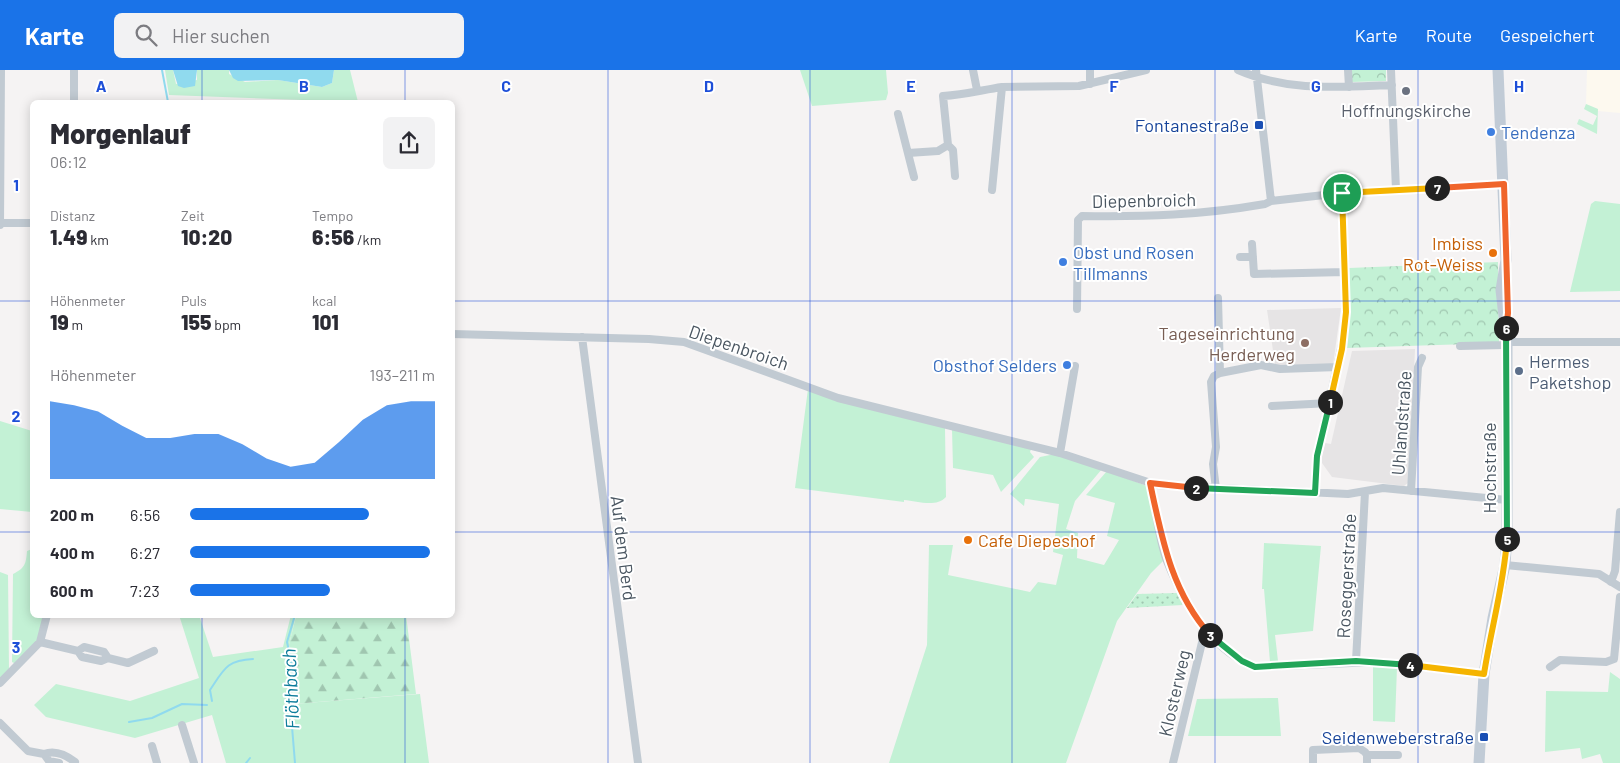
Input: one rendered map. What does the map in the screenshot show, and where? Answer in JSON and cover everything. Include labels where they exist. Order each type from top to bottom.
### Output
[{"type":"street","points":[[1,70],[0,223],[30,223]]},
{"type":"street","points":[[74,70],[74,100]]},
{"type":"street","points":[[974,70],[977,90]]},
{"type":"street","points":[[1090,70],[1090,84]]},
{"type":"street","points":[[955,176],[953,150],[948,145],[943,96],[969,94],[977,90],[1090,84],[1146,70]]},
{"type":"street","points":[[1238,70],[1257,74],[1287,86],[1347,87],[1392,85]]},
{"type":"street","points":[[1347,87],[1348,70]]},
{"type":"street","points":[[1391,70],[1396,190]]},
{"type":"street","name":"Hochstraße","points":[[1479,763],[1484,674],[1493,618],[1505,565],[1507,500],[1507,342],[1506,320],[1501,290],[1506,260],[1498,70]]},
{"type":"street","points":[[1257,74],[1271,201]]},
{"type":"street","points":[[992,190],[1002,88]]},
{"type":"street","points":[[898,114],[914,177]]},
{"type":"street","points":[[908,153],[938,151],[948,145]]},
{"type":"street","name":"Diepenbroich","points":[[1077,310],[1078,220],[1082,216],[1147,218],[1212,213],[1265,204],[1271,201],[1342,193],[1504,184]]},
{"type":"street","points":[[1315,493],[1317,456],[1338,367],[1345,320],[1342,193]]},
{"type":"street","points":[[1252,244],[1254,274],[1345,272]]},
{"type":"street","points":[[1240,257],[1253,257]]},
{"type":"street","points":[[1218,298],[1220,373]]},
{"type":"street","name":"Diepenbroich","points":[[455,334],[649,338],[684,342],[838,398],[1060,453]]},
{"type":"street","name":"Auf dem Berd","points":[[582,337],[638,763]]},
{"type":"street","points":[[1460,346],[1504,345],[1507,342],[1620,342]]},
{"type":"street","name":"Uhlandstraße","points":[[1411,491],[1418,367],[1422,358]]},
{"type":"street","points":[[1216,489],[1213,464],[1216,447],[1211,382],[1214,376],[1220,373],[1261,365],[1280,369],[1338,367]]},
{"type":"street","points":[[1075,366],[1060,453],[1150,483],[1216,489],[1315,493],[1366,492],[1383,488],[1507,500]]},
{"type":"street","points":[[1272,406],[1330,403]]},
{"type":"street","points":[[1150,483],[1167,560],[1184,597],[1205,630],[1242,661],[1255,667],[1356,661],[1395,663],[1484,674]]},
{"type":"street","name":"Roseggerstraße","points":[[1356,661],[1366,492]]},
{"type":"street","points":[[1611,582],[1615,571],[1620,512]]},
{"type":"street","points":[[1505,565],[1599,574],[1620,587]]},
{"type":"street","points":[[1550,666],[1560,660],[1606,662],[1614,658],[1620,597]]},
{"type":"street","points":[[0,683],[40,642],[46,618]]},
{"type":"street","name":"Klosterweg","points":[[1173,763],[1205,630]]},
{"type":"street","points":[[40,642],[78,651],[84,647],[104,652],[108,658],[128,663],[154,650]]},
{"type":"street","points":[[0,723],[28,751],[44,754],[50,752],[67,756],[75,763]]},
{"type":"street","points":[[182,725],[194,763]]},
{"type":"street","points":[[152,746],[157,763]]},
{"type":"street","points":[[1313,763],[1313,750],[1359,748],[1366,752],[1367,759],[1398,755]]},
{"type":"street","points":[[44,754],[49,761],[59,763]]},
{"type":"shaded area","points":[[1587,70],[1620,70],[1620,113],[1598,111],[1598,109],[1586,104]]},
{"type":"shaded area","name":"Tageseinrichtung Herderweg","points":[[1341,308],[1333,365],[1281,367],[1275,364],[1267,310]]},
{"type":"shaded area","points":[[1415,349],[1409,482],[1404,486],[1332,477],[1322,463],[1322,456],[1325,443],[1331,444],[1352,351]]},
{"type":"green space","points":[[165,70],[173,70],[176,84],[197,80],[197,70],[229,70],[229,74],[245,82],[278,80],[322,87],[332,83],[334,70],[350,70],[358,100],[304,100],[169,95]]},
{"type":"green space","points":[[800,70],[886,70],[888,93],[886,100],[812,106]]},
{"type":"green space","points":[[1350,70],[1386,70],[1386,81],[1351,82]]},
{"type":"green space","points":[[1586,104],[1598,109],[1597,134],[1577,124],[1579,119],[1593,125],[1597,116],[1584,109]]},
{"type":"green space","points":[[1595,201],[1620,204],[1620,291],[1570,292],[1591,204]]},
{"type":"green space","points":[[1498,262],[1499,343],[1346,348],[1350,308],[1349,268]]},
{"type":"green space","points":[[808,389],[837,400],[945,428],[946,497],[932,503],[904,500],[904,502],[795,488]]},
{"type":"green space","points":[[0,421],[30,430],[30,512],[0,509]]},
{"type":"green space","points":[[952,429],[1031,449],[1030,452],[1034,457],[1001,492],[993,475],[953,468]]},
{"type":"green space","points":[[1055,454],[1102,469],[1075,501],[1066,529],[1078,533],[1077,558],[1104,565],[1119,540],[1107,536],[1115,503],[1086,495],[1107,471],[1147,486],[1164,560],[1151,573],[1117,621],[1066,763],[889,763],[927,645],[929,545],[953,545],[948,575],[1030,592],[1038,582],[1056,585],[1063,555],[1053,552],[1059,504],[1025,499],[1024,506],[1010,494],[1040,457]]},
{"type":"green space","points":[[1264,543],[1321,546],[1313,631],[1275,635],[1278,661],[1270,662],[1264,589],[1262,589]]},
{"type":"green space","points":[[30,550],[30,618],[44,618],[37,641],[16,664],[12,662],[13,574],[22,568],[27,551]]},
{"type":"green space","points":[[0,572],[8,575],[9,670],[0,678]]},
{"type":"green space","points":[[1177,593],[1183,605],[1127,608],[1137,594]]},
{"type":"green space","points":[[180,618],[200,618],[213,657],[283,647],[290,618],[295,618],[289,645],[295,672],[293,704],[420,694],[429,763],[226,763],[212,715],[135,738],[46,717],[34,705],[56,684],[130,701],[199,678]]},
{"type":"green space","points":[[296,618],[406,618],[416,694],[293,704],[295,672],[289,645]]},
{"type":"green space","points":[[1373,666],[1397,667],[1395,722],[1373,721]]},
{"type":"green space","points":[[1610,672],[1620,679],[1620,763],[1603,763],[1600,754],[1582,759],[1580,748],[1545,752],[1546,691],[1608,692]]},
{"type":"green space","points":[[1278,698],[1281,736],[1188,736],[1197,699]]},
{"type":"water","points":[[173,70],[197,70],[195,86],[184,88],[178,86]]},
{"type":"water","points":[[229,70],[334,70],[332,83],[322,87],[278,80],[238,81],[233,78]]},
{"type":"waterway","name":"Flöthbach","points":[[162,70],[168,100]]},
{"type":"waterway","name":"Flöthbach","points":[[294,618],[287,642],[293,670],[290,702],[295,763]]},
{"type":"waterway","points":[[212,701],[210,690],[223,671],[237,661],[253,659]]},
{"type":"waterway","points":[[129,722],[152,718],[182,704],[207,705]]},
{"type":"waterway","points":[[246,763],[250,758]]},
{"type":"place","name":"Hoffnungskirche","points":[[1406,91]]},
{"type":"place","name":"Fontanestraße","points":[[1259,125]]},
{"type":"place","name":"Tendenza","points":[[1491,132]]},
{"type":"place","name":"Imbiss Rot-Weiss","points":[[1493,253]]},
{"type":"place","name":"Obst und Rosen Tillmanns","points":[[1063,262]]},
{"type":"place","name":"Tageseinrichtung Herderweg","points":[[1305,343]]},
{"type":"place","name":"Obsthof Selders","points":[[1067,365]]},
{"type":"place","name":"Hermes Paketshop","points":[[1519,371]]},
{"type":"place","name":"Cafe Diepeshof","points":[[968,540]]},
{"type":"place","name":"Seidenweberstraße","points":[[1484,737]]},
{"type":"route","points":[[1504,184],[1508,313],[1506,320],[1507,533],[1505,565],[1493,618],[1484,674],[1375,662],[1255,667],[1242,661],[1211,637],[1205,630],[1184,597],[1167,560],[1150,483],[1216,489],[1315,493],[1317,456],[1344,335],[1346,312],[1342,193],[1504,184]]}]
